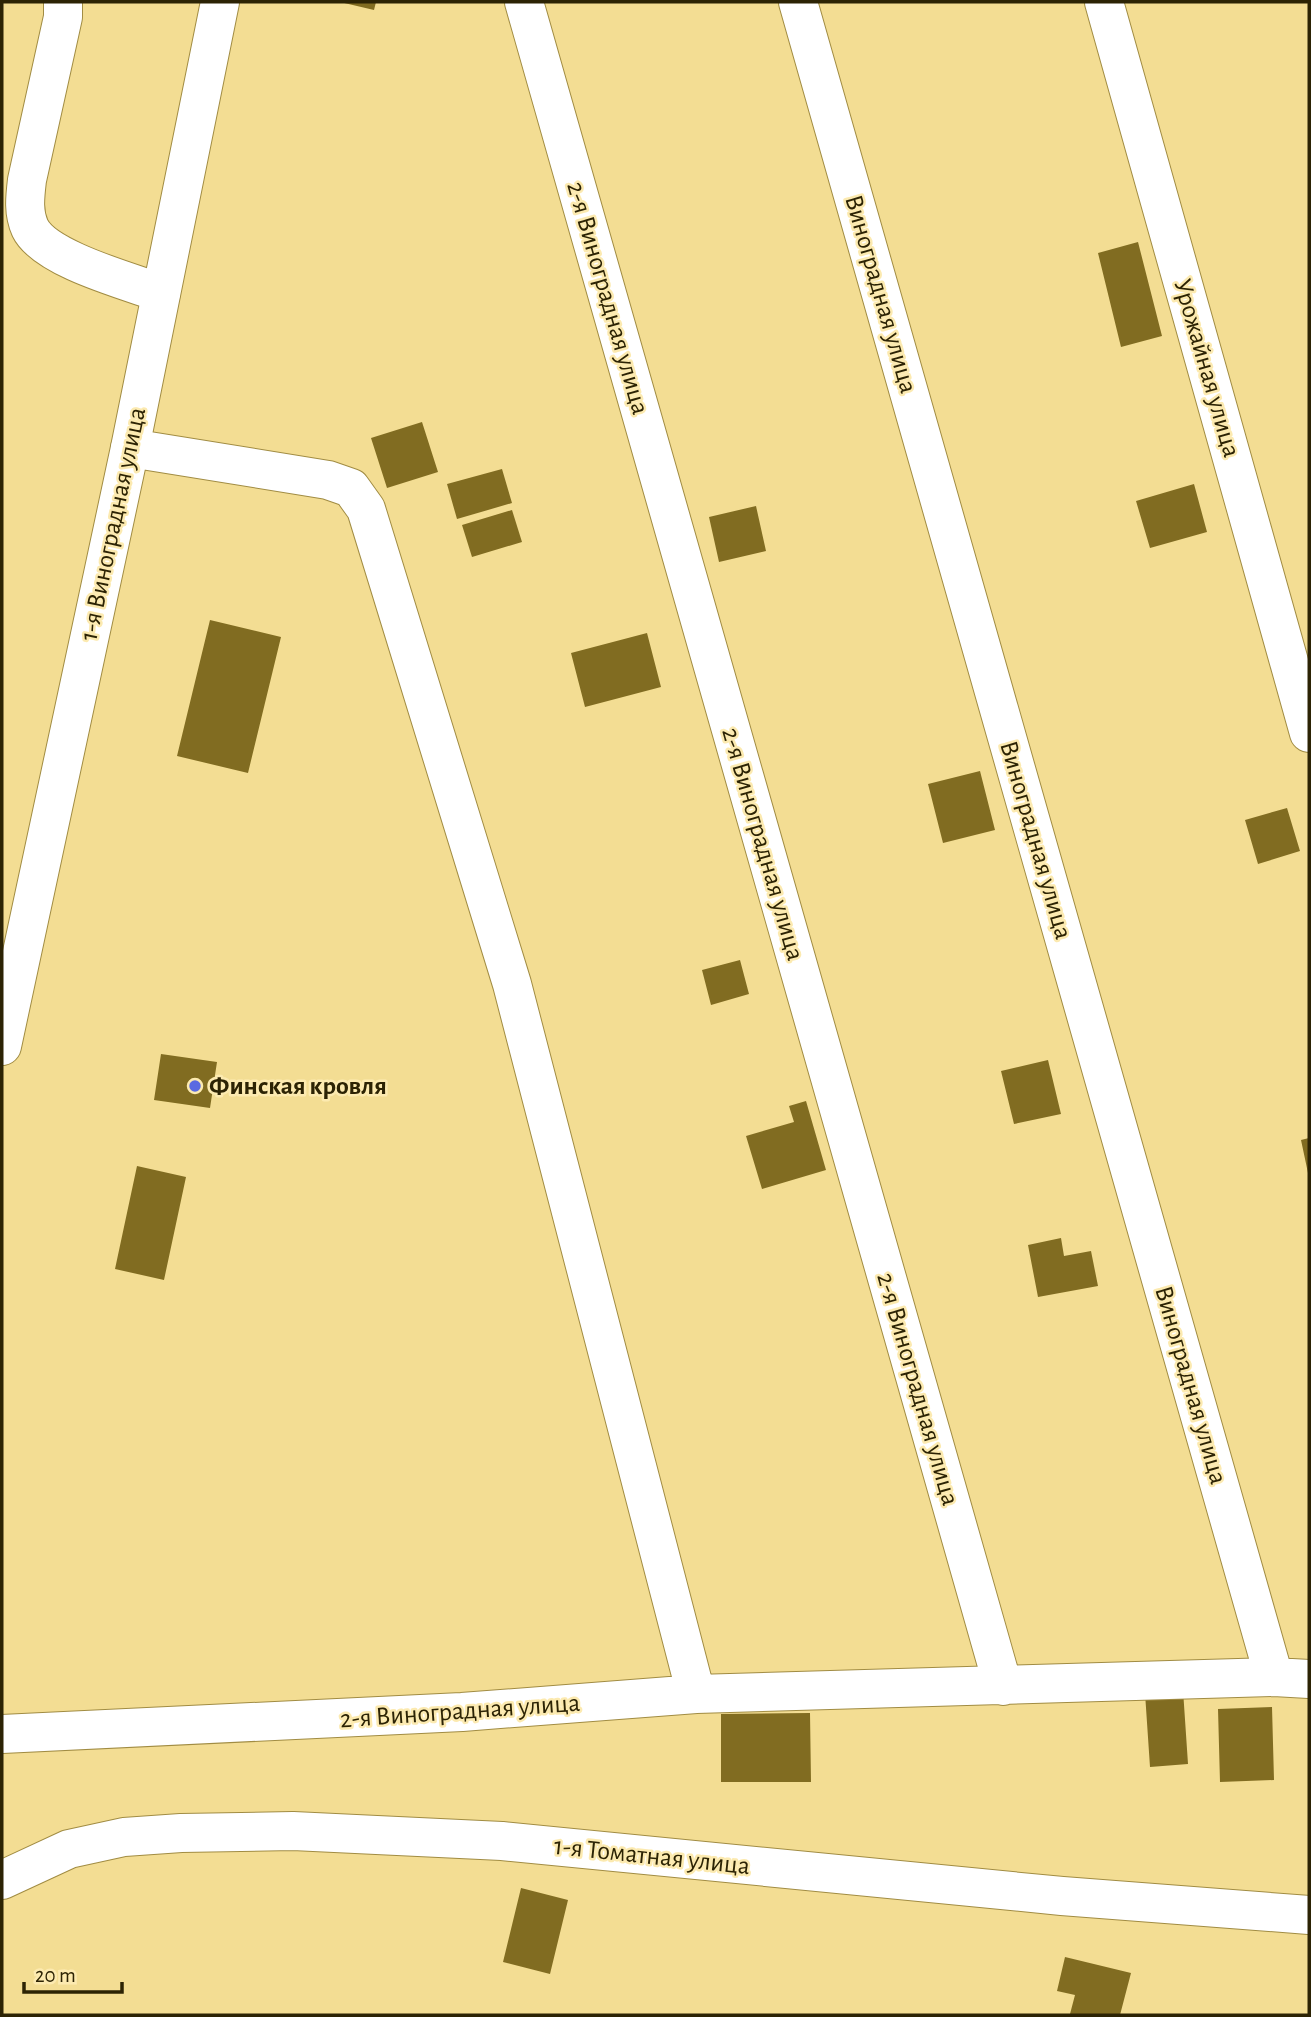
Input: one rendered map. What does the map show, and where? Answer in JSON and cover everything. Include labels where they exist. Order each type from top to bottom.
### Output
[{"type":"street","points":[[63,2],[63,17],[16,227],[60,257],[161,293]]},
{"type":"street","name":"1-я Виноградная улица","points":[[2,1046],[130,448],[220,2]]},
{"type":"street","name":"2-я Виноградная улица","points":[[524,2],[1003,1686]]},
{"type":"street","name":"Виноградная улица","points":[[798,2],[1291,1679]]},
{"type":"street","name":"Урожайная улица","points":[[1104,2],[1309,733]]},
{"type":"street","points":[[130,448],[328,480],[351,488],[366,509],[512,984],[696,1694]]},
{"type":"street","name":"2-я Виноградная улица","points":[[2,1734],[462,1712],[696,1694],[1291,1679]]},
{"type":"street","name":"1-я Томатная улица","points":[[2,1880],[69,1849],[124,1837],[293,1831],[502,1842],[1049,1895],[1309,1915]]},
{"type":"building","points":[[340,2],[376,2],[374,10]]},
{"type":"building","points":[[1138,242],[1162,336],[1121,347],[1098,253]]},
{"type":"building","points":[[422,422],[438,472],[387,488],[371,438]]},
{"type":"building","points":[[502,469],[512,503],[457,519],[447,484]]},
{"type":"building","points":[[1194,484],[1207,532],[1150,548],[1136,501]]},
{"type":"building","points":[[756,506],[766,551],[719,562],[709,517]]},
{"type":"building","points":[[512,510],[522,542],[472,557],[462,525]]},
{"type":"building","points":[[210,620],[281,637],[248,773],[177,756]]},
{"type":"building","points":[[647,633],[661,687],[585,707],[571,653]]},
{"type":"building","points":[[980,771],[995,830],[943,843],[928,784]]},
{"type":"building","points":[[1287,808],[1300,851],[1258,864],[1245,820]]},
{"type":"building","points":[[740,960],[749,994],[711,1005],[702,970]]},
{"type":"building","points":[[161,1054],[217,1062],[210,1108],[154,1100]]},
{"type":"building","points":[[1048,1060],[1061,1114],[1014,1124],[1001,1071]]},
{"type":"building","points":[[806,1101],[826,1170],[762,1189],[746,1136],[794,1122],[789,1106]]},
{"type":"building","points":[[1309,1138],[1309,1173],[1308,1173],[1301,1140]]},
{"type":"building","points":[[137,1166],[186,1177],[164,1280],[115,1269]]},
{"type":"building","points":[[1061,1238],[1064,1256],[1091,1251],[1098,1286],[1038,1297],[1028,1245]]},
{"type":"building","points":[[1183,1690],[1188,1764],[1150,1767],[1145,1693]]},
{"type":"building","points":[[1272,1707],[1274,1780],[1220,1782],[1218,1709]]},
{"type":"building","points":[[810,1713],[811,1782],[721,1782],[721,1714]]},
{"type":"building","points":[[521,1888],[568,1900],[550,1974],[503,1962]]},
{"type":"building","points":[[1065,1957],[1131,1973],[1120,2015],[1070,2014],[1075,1995],[1057,1991]]},
{"type":"place","name":"Финская кровля","points":[[195,1086]]}]
